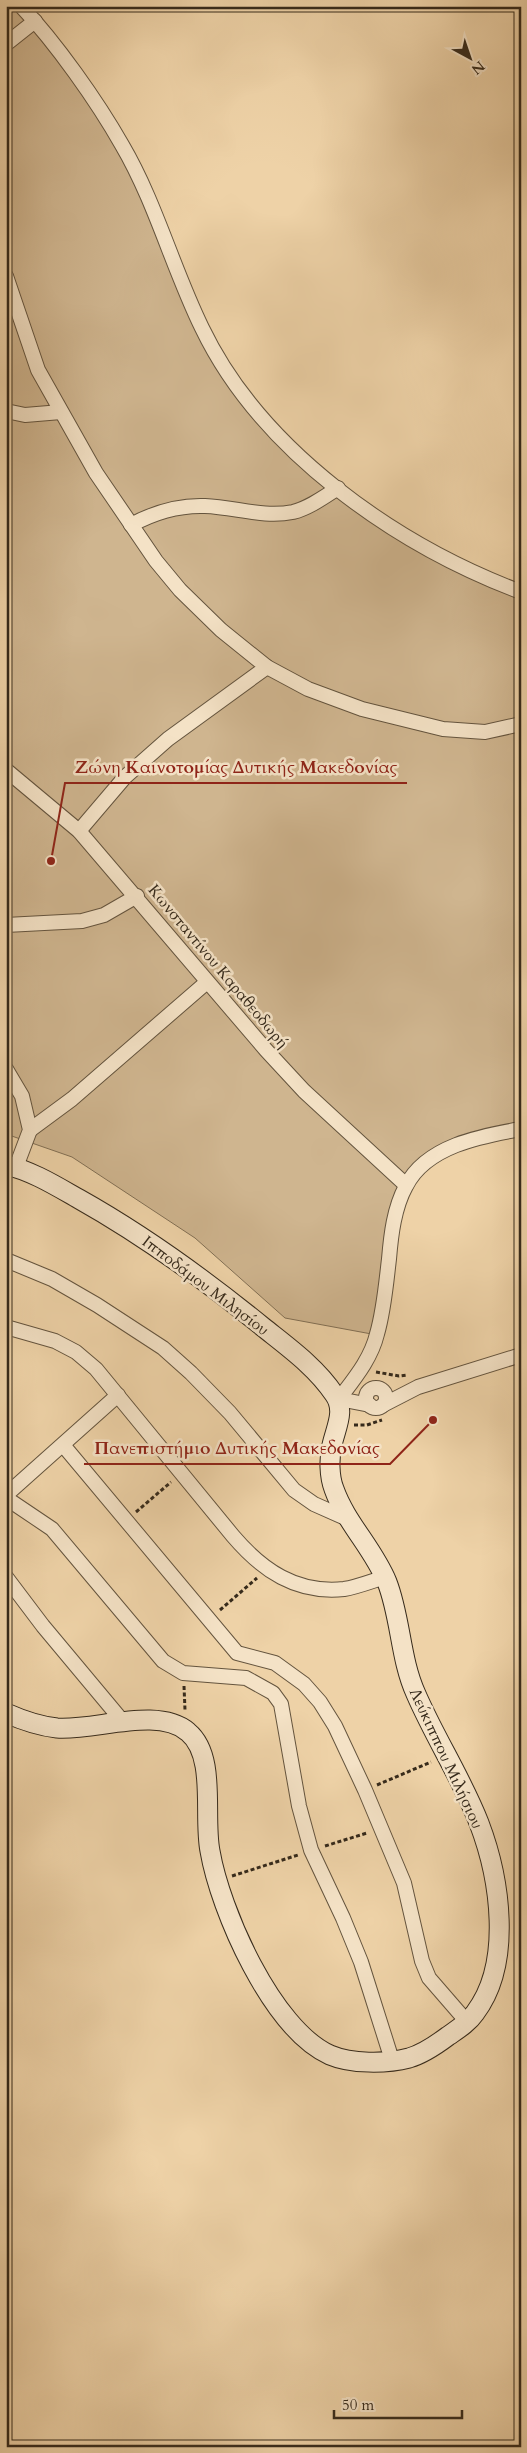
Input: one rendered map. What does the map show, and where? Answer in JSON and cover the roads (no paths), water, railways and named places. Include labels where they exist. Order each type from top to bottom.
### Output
[{"type":"street","points":[[21,6],[35,21],[89,94],[123,146],[202,330],[226,370],[254,408],[288,445],[338,488],[378,518],[431,552],[481,577],[521,592]]},
{"type":"street","points":[[6,44],[35,21]]},
{"type":"street","points":[[6,276],[38,370],[96,473],[131,525],[180,590],[221,630],[267,667],[308,689],[362,709],[443,729],[485,732],[521,724]]},
{"type":"street","points":[[6,411],[25,415],[61,412]]},
{"type":"street","points":[[131,525],[146,516],[183,507],[206,506],[266,514],[294,512],[315,503],[338,488]]},
{"type":"street","points":[[79,831],[125,777],[168,739],[267,667]]},
{"type":"street","name":"Κωνσταντίνου Καραθεοδωρή","points":[[6,770],[79,831],[137,896],[207,982],[304,1091],[406,1185]]},
{"type":"street","points":[[6,925],[82,920],[104,914],[137,896]]},
{"type":"street","points":[[11,1166],[30,1130],[72,1099],[207,982]]},
{"type":"street","points":[[6,1069],[22,1096],[30,1130]]},
{"type":"street","points":[[339,1399],[364,1365],[377,1335],[385,1296],[393,1224],[406,1185],[420,1167],[439,1153],[491,1134],[521,1129]]},
{"type":"street","name":"Ιπποδάμου Μιλησίου","points":[[11,1166],[42,1178],[111,1217],[189,1268],[317,1372],[339,1399]]},
{"type":"street","points":[[6,1260],[52,1279],[97,1305],[163,1348],[191,1373],[230,1413],[294,1490],[304,1498],[350,1520]]},
{"type":"street","points":[[6,1327],[55,1341],[76,1352],[96,1369],[250,1556],[266,1570],[291,1582],[308,1586],[344,1589],[385,1577]]},
{"type":"street","points":[[339,1399],[377,1405],[418,1388],[521,1355]]},
{"type":"street","points":[[339,1399],[378,1389],[418,1388]]},
{"type":"street","points":[[377,1405],[367,1402],[367,1393],[378,1389]]},
{"type":"street","points":[[118,1395],[6,1497],[52,1529],[163,1661],[183,1673],[246,1678],[273,1693],[281,1704],[299,1806],[312,1850],[361,1962],[392,2060]]},
{"type":"street","name":"Λεύκιππου Μιλήσιου","points":[[124,1723],[172,1722],[185,1728],[198,1741],[205,1758],[209,1850],[217,1881],[232,1922],[248,1958],[267,1990],[290,2023],[316,2047],[331,2055],[349,2061],[392,2060],[410,2057],[434,2046],[468,2023],[478,2010],[487,1992],[493,1972],[498,1946],[497,1890],[478,1822],[408,1674],[394,1603],[385,1577],[375,1557],[338,1499],[331,1475],[332,1444],[339,1424],[339,1399]]},
{"type":"street","points":[[63,1445],[237,1653],[275,1663],[304,1684],[320,1702],[335,1726],[365,1790],[404,1883],[422,1960],[429,1978],[468,2023]]},
{"type":"street","points":[[6,1577],[43,1626],[124,1723]]},
{"type":"street","points":[[6,1713],[31,1724],[60,1728],[87,1728],[124,1723]]},
{"type":"place","name":"Ζώνη Καινοτομίας Δυτικής Μακεδονίας","points":[[51,861]]},
{"type":"place","name":"Πανεπιστήμιο Δυτικής Μακεδονίας","points":[[433,1420]]}]
